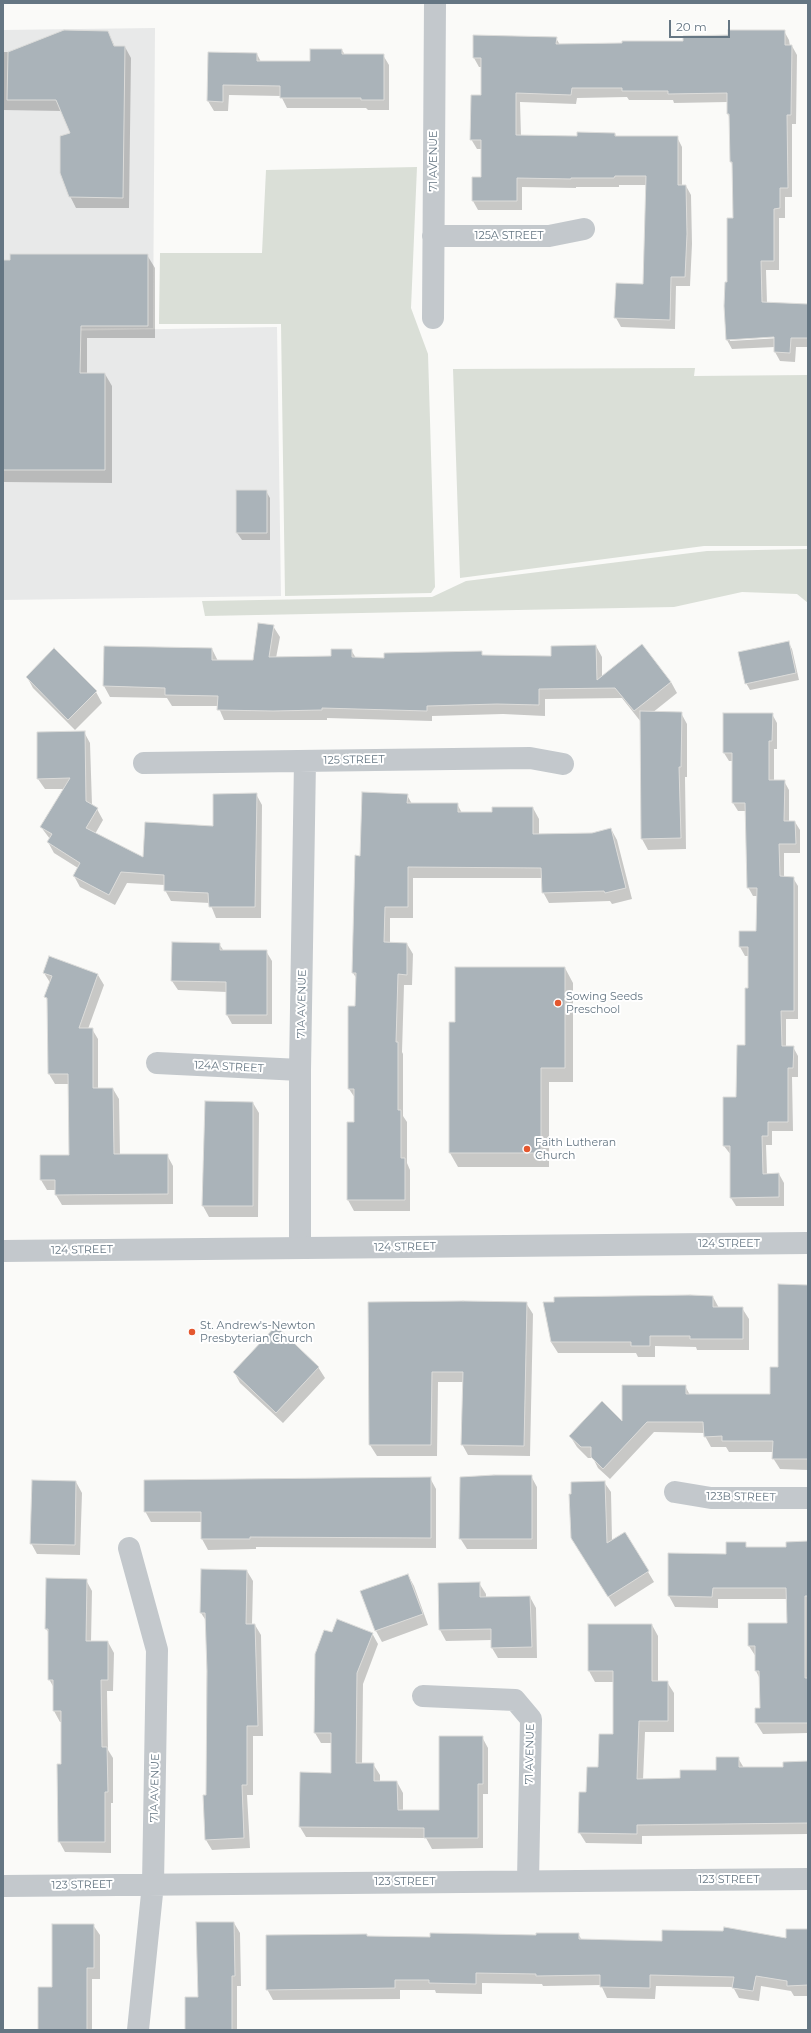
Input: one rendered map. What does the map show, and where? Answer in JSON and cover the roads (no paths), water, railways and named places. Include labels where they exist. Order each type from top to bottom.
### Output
[{"type":"street","name":"71 AVENUE","points":[[433,318],[435,3]]},
{"type":"street","name":"125A STREET","points":[[433,236],[549,236],[584,229]]},
{"type":"street","name":"125 STREET","points":[[144,763],[530,758],[563,764]]},
{"type":"street","name":"71A AVENUE","points":[[300,1248],[300,1070],[305,761]]},
{"type":"street","name":"124A STREET","points":[[157,1063],[300,1070]]},
{"type":"street","name":"124 STREET","points":[[3,1251],[808,1244]]},
{"type":"street","name":"123B STREET","points":[[675,1492],[711,1498],[808,1498]]},
{"type":"street","name":"71A AVENUE","points":[[129,1548],[157,1650],[154,1884],[138,2030]]},
{"type":"street","name":"71 AVENUE","points":[[423,1696],[515,1700],[531,1719],[528,1881]]},
{"type":"street","name":"123 STREET","points":[[3,1886],[808,1879]]},
{"type":"place","name":"Sowing Seeds Preschool","points":[[558,1003]]},
{"type":"place","name":"Faith Lutheran Church","points":[[527,1149]]},
{"type":"place","name":"St. Andrew's-Newton Presbyterian Church","points":[[192,1332]]}]
